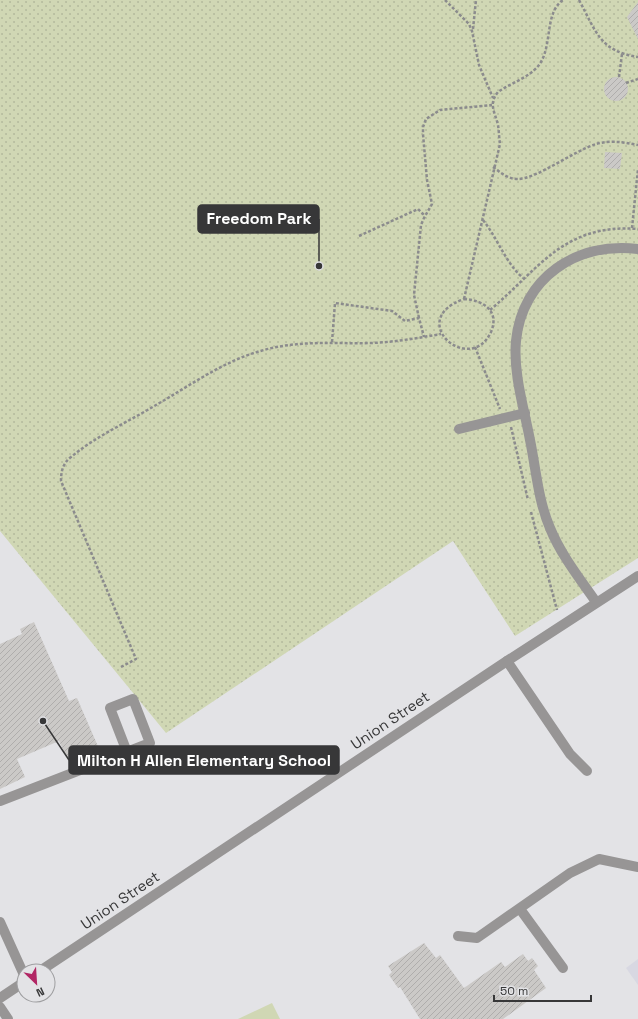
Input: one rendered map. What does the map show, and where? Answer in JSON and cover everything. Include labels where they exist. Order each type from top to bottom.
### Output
[{"type":"street","points":[[596,602],[561,550],[547,520],[539,492],[518,376],[516,342],[522,314],[536,288],[558,266],[584,253],[610,247],[638,249]]},
{"type":"street","points":[[459,429],[525,413]]},
{"type":"street","name":"Union Street","points":[[52,963],[596,602],[638,576]]},
{"type":"street","points":[[507,661],[570,754],[587,771]]},
{"type":"street","points":[[0,801],[127,752],[150,742],[133,699],[110,708],[127,752]]},
{"type":"street","points":[[458,936],[477,938],[570,873],[599,858],[638,867]]},
{"type":"street","points":[[520,908],[563,968]]},
{"type":"street","points":[[0,922],[19,963]]},
{"type":"street","points":[[0,998],[16,987]]},
{"type":"street","points":[[0,1007],[8,1019]]},
{"type":"path","points":[[444,0],[465,19],[472,30]]},
{"type":"path","points":[[476,0],[472,30],[479,65],[493,98]]},
{"type":"path","points":[[464,299],[500,144],[498,126],[492,104],[493,98],[498,92],[538,66],[547,46],[552,15],[555,8],[563,0]]},
{"type":"path","points":[[579,0],[601,39],[612,50],[622,54],[638,57]]},
{"type":"path","points":[[619,77],[622,54]]},
{"type":"path","points":[[626,84],[638,79]]},
{"type":"path","points":[[424,337],[418,318],[414,295],[421,225],[432,204],[427,180],[423,127],[426,119],[440,110],[492,104]]},
{"type":"path","points":[[494,168],[509,178],[522,178],[595,144],[617,141],[638,145]]},
{"type":"path","points":[[632,228],[638,169]]},
{"type":"path","points":[[359,236],[418,210],[425,216]]},
{"type":"path","points":[[483,220],[491,230],[515,271],[523,278]]},
{"type":"path","points":[[464,299],[479,301],[490,310],[492,329],[489,337],[475,347],[459,348],[451,345],[441,334],[440,328],[444,313],[452,304],[464,299]]},
{"type":"path","points":[[332,342],[335,304],[392,311],[405,321],[418,318]]},
{"type":"path","points":[[121,667],[136,659],[61,481],[61,473],[64,464],[70,457],[99,438],[230,363],[264,350],[304,343],[373,343],[441,334]]},
{"type":"path","points":[[475,347],[498,405],[513,430],[528,501]]},
{"type":"path","points":[[530,508],[557,610]]},
{"type":"shaded area","points":[[638,959],[638,985],[626,968]]},
{"type":"green space","points":[[0,0],[638,0],[638,558],[515,636],[453,541],[166,733],[0,531]]},
{"type":"green space","points":[[272,1003],[280,1019],[238,1019]]},
{"type":"building","points":[[638,2],[638,39],[627,17]]},
{"type":"building","points":[[616,77],[621,78],[627,84],[627,94],[621,100],[616,101],[611,100],[605,94],[604,89],[605,84],[611,78]]},
{"type":"building","points":[[605,152],[622,153],[620,169],[604,168]]},
{"type":"building","points":[[34,622],[69,701],[77,698],[100,751],[70,764],[59,741],[17,759],[25,777],[0,789],[0,644],[22,634],[20,629]]},
{"type":"building","points":[[424,943],[436,958],[440,955],[464,988],[501,962],[505,967],[523,954],[528,961],[532,958],[538,966],[534,970],[546,988],[503,1019],[420,1019],[400,987],[398,988],[389,975],[392,972],[388,966]]},
{"type":"place","name":"Freedom Park","points":[[319,266]]},
{"type":"place","name":"Milton H Allen Elementary School","points":[[43,721]]}]
